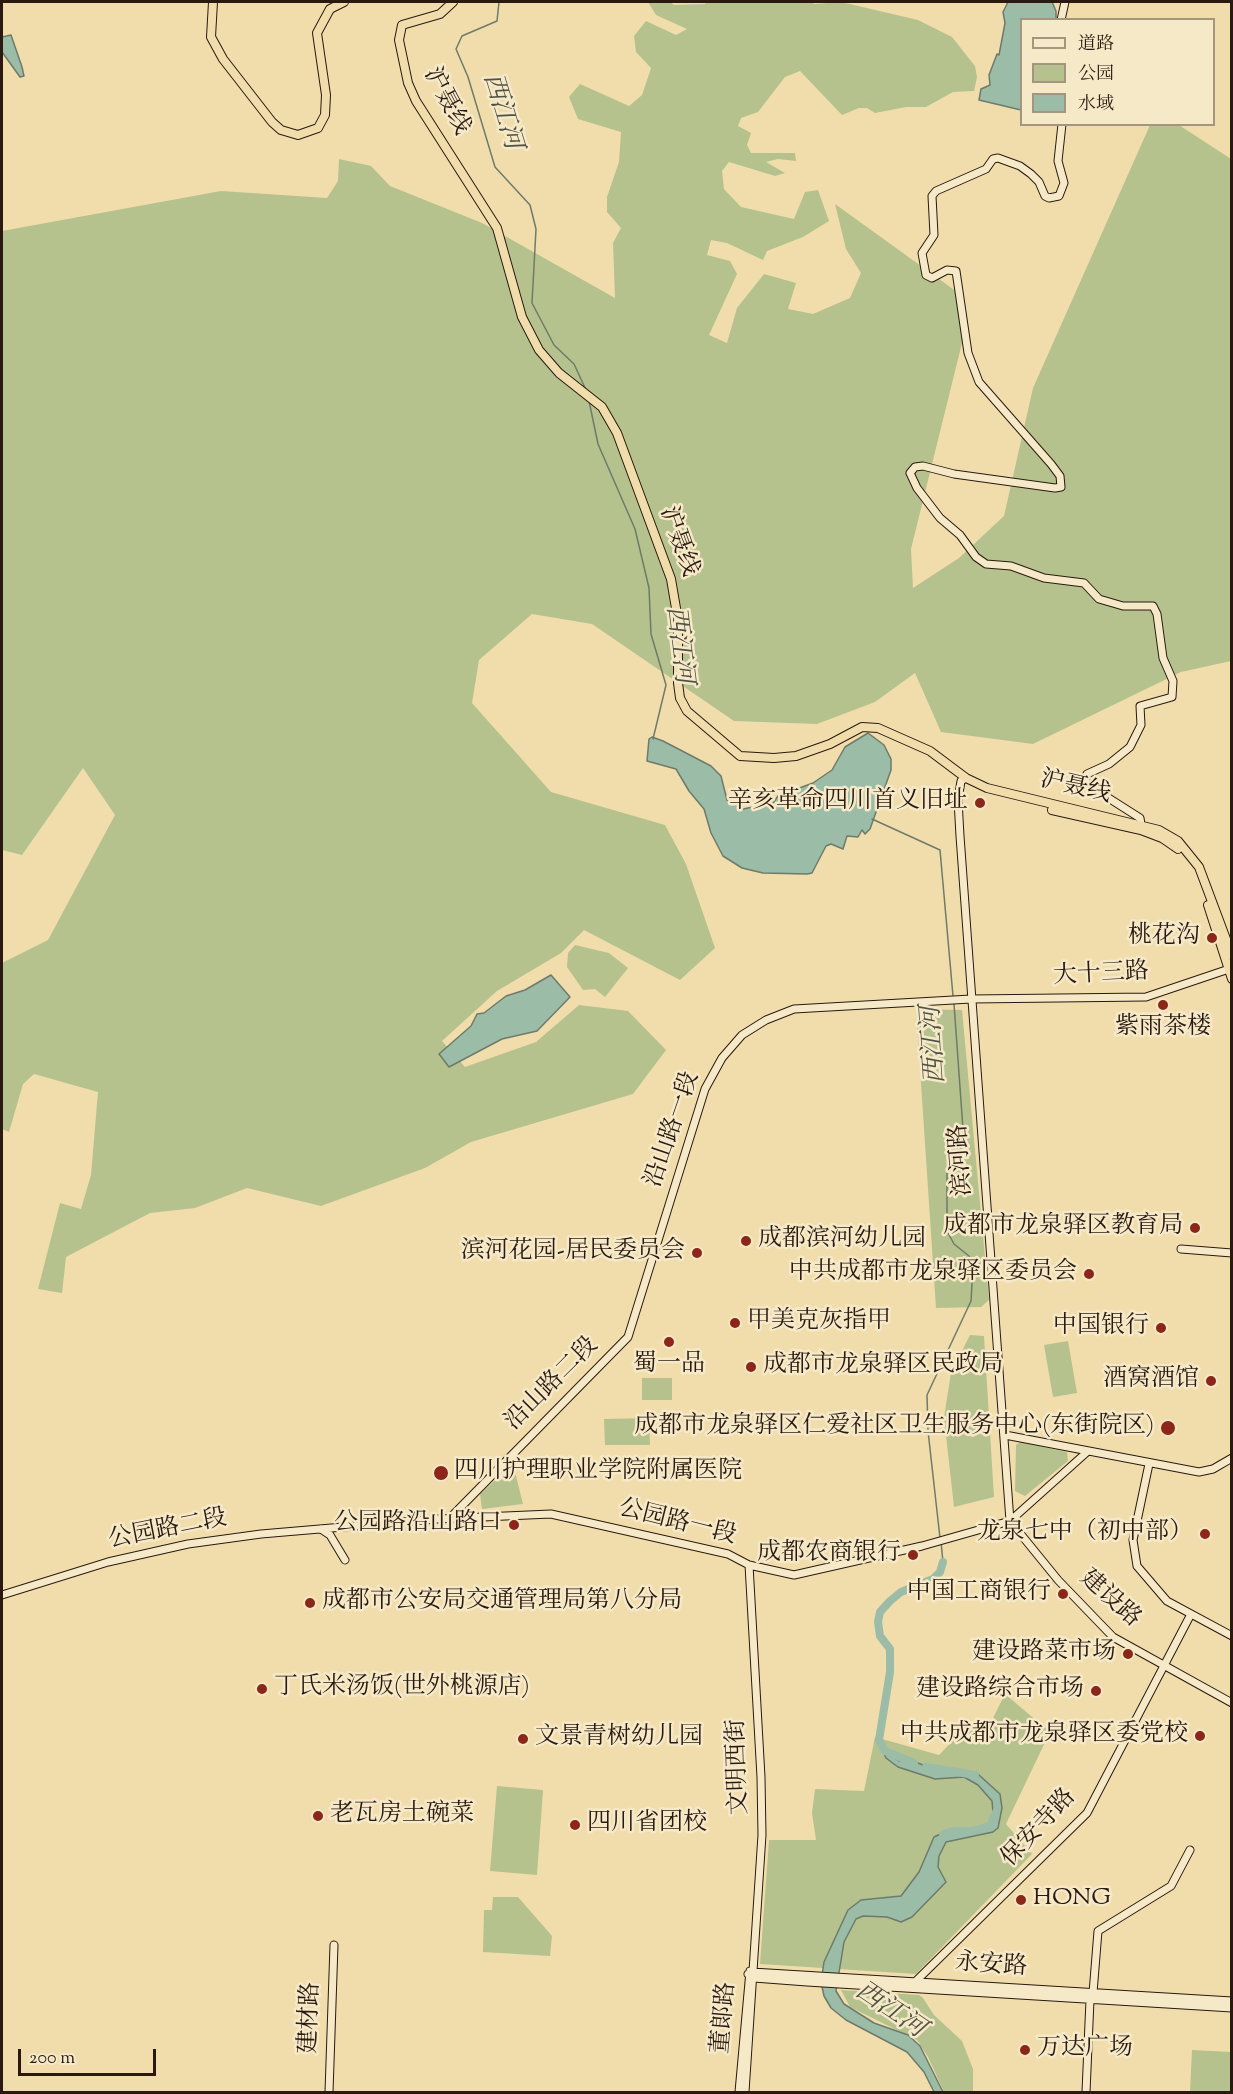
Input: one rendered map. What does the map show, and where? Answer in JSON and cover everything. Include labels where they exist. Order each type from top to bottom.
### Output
[{"type":"highway","points":[[213,2],[212,37],[223,59],[272,122],[281,130],[298,135],[318,128],[325,115],[326,95],[317,33],[330,9],[344,2]]},
{"type":"highway","name":"沪聂线","points":[[453,2],[440,14],[402,25],[399,40],[408,83],[416,101],[497,228],[530,334],[548,362],[607,414],[617,433],[671,579],[678,620],[678,683],[680,698],[687,711],[734,753],[748,758],[796,756],[867,727],[878,728],[930,751],[964,780],[987,788],[1141,824],[1170,835],[1194,859],[1207,884],[1232,956]]},
{"type":"highway","points":[[964,780],[984,793],[1141,830],[1173,845],[1198,874],[1230,970]]},
{"type":"street","points":[[1061,18],[1065,2]]},
{"type":"street","points":[[1062,126],[1058,160],[1064,183],[1059,196],[1049,198],[1045,196],[1040,182],[1020,166],[998,158],[993,159],[986,169],[936,191],[932,196],[934,235],[922,253],[926,275],[932,278],[947,270],[956,271],[968,353],[979,382],[1051,464],[1060,476],[1061,487],[954,474],[923,465],[915,467],[910,473],[917,488],[940,518],[960,535],[976,557],[986,564],[1011,566],[1044,578],[1084,584],[1099,599],[1124,606],[1153,606],[1157,614],[1163,658],[1173,681],[1172,697],[1140,706],[1141,725],[1130,747],[1109,764],[1087,774],[1085,779],[1088,785],[1133,812],[1140,818],[1141,824]]},
{"type":"street","name":"滨河路","points":[[964,780],[959,806],[1010,1521]]},
{"type":"street","name":"大十三路","points":[[933,1001],[1146,997],[1230,970]]},
{"type":"street","name":"沿山路一段","points":[[630,1331],[705,1089],[722,1058],[742,1035],[766,1020],[794,1009],[933,1001]]},
{"type":"street","points":[[1181,1249],[1232,1253]]},
{"type":"street","name":"沿山路二段","points":[[450,1518],[628,1337],[630,1331]]},
{"type":"street","points":[[1005,1434],[1087,1452],[1199,1472],[1213,1469],[1232,1458]]},
{"type":"street","points":[[1010,1521],[1087,1452]]},
{"type":"street","points":[[1149,1464],[1133,1540],[1134,1556],[1151,1585],[1167,1601],[1232,1636]]},
{"type":"street","name":"公园路一段","points":[[346,1527],[450,1518],[551,1514],[728,1554],[749,1565],[794,1575],[922,1546],[1010,1521]]},
{"type":"street","name":"建设路","points":[[1010,1521],[1058,1580],[1113,1637],[1232,1703]]},
{"type":"street","name":"公园路二段","points":[[2,1595],[139,1553],[261,1534],[346,1527]]},
{"type":"street","points":[[321,1529],[330,1534],[345,1560]]},
{"type":"street","name":"文明西街","points":[[749,1565],[761,1777],[761,1860],[752,1972]]},
{"type":"street","name":"保安寺路","points":[[915,1982],[1087,1813],[1191,1614]]},
{"type":"street","points":[[1086,2092],[1091,1996],[1098,1931],[1171,1887],[1190,1850]]},
{"type":"street","name":"建材路","points":[[329,2092],[334,1945]]},
{"type":"street","name":"永安路","points":[[752,1972],[818,1979],[915,1982],[1091,1996],[1232,2001]]},
{"type":"street","name":"董郞路","points":[[739,2092],[752,1972]]},
{"type":"street","name":"董郞路","points":[[745,2092],[752,1972]]},
{"type":"street","points":[[847,1981],[1091,1996],[1232,2008]]},
{"type":"green space","points":[[648,2],[670,2],[674,5],[705,4],[706,2],[813,2],[814,4],[841,2],[918,20],[952,37],[975,66],[977,77],[974,91],[953,92],[926,107],[906,107],[875,113],[867,108],[859,108],[842,115],[800,71],[785,77],[758,112],[741,118],[738,126],[751,133],[747,145],[751,153],[795,153],[796,161],[778,159],[766,162],[785,173],[775,176],[729,162],[722,171],[724,189],[741,207],[794,219],[805,192],[818,190],[829,221],[803,237],[767,251],[763,260],[727,243],[711,240],[707,255],[730,261],[737,274],[709,335],[727,343],[737,308],[764,274],[796,283],[788,309],[813,314],[850,298],[861,273],[846,249],[835,204],[964,297],[962,343],[911,549],[913,588],[959,558],[1004,516],[1033,388],[1150,126],[1181,126],[1231,159],[1231,661],[1181,672],[1033,744],[941,732],[915,673],[875,702],[817,724],[734,721],[592,624],[532,614],[479,660],[472,703],[551,792],[665,825],[686,864],[715,948],[680,980],[584,930],[561,953],[497,991],[442,1041],[465,1067],[536,1042],[579,1005],[628,1011],[666,1050],[633,1094],[471,1142],[425,1168],[321,1206],[247,1188],[195,1208],[150,1213],[66,1257],[62,1293],[38,1289],[60,1203],[81,1209],[91,1175],[98,1092],[34,1074],[23,1084],[9,1132],[2,1129],[2,963],[48,940],[115,815],[83,768],[22,855],[2,850],[2,231],[221,191],[327,198],[338,181],[339,159],[371,166],[390,186],[482,223],[615,298],[613,243],[621,228],[607,212],[607,197],[619,162],[621,132],[578,119],[569,97],[580,84],[629,106],[642,95],[651,68],[636,52],[634,36],[646,21],[676,35],[687,29],[656,15]]},
{"type":"green space","points":[[575,945],[609,953],[628,968],[605,997],[595,989],[583,990],[567,967],[568,953]]},
{"type":"green space","points":[[916,1009],[962,1010],[989,1300],[981,1307],[936,1308]]},
{"type":"green space","points":[[970,1335],[984,1336],[994,1497],[954,1507],[944,1417],[951,1373]]},
{"type":"green space","points":[[1068,1341],[1077,1393],[1053,1397],[1044,1345]]},
{"type":"green space","points":[[642,1378],[672,1378],[672,1400],[642,1400]]},
{"type":"green space","points":[[649,1418],[650,1445],[605,1445],[604,1419]]},
{"type":"green space","points":[[1020,1442],[1067,1452],[1068,1461],[1025,1496],[1015,1491],[1016,1445]]},
{"type":"green space","points":[[513,1464],[523,1504],[482,1509],[480,1494]]},
{"type":"green space","points":[[1005,1694],[1050,1732],[1006,1824],[1032,1854],[916,1974],[760,1964],[769,1840],[816,1840],[812,1813],[815,1789],[864,1791],[875,1737],[939,1755],[970,1723],[987,1730]]},
{"type":"green space","points":[[497,1786],[543,1790],[537,1875],[490,1871]]},
{"type":"green space","points":[[493,1897],[518,1897],[552,1936],[550,1956],[483,1952],[484,1910],[492,1910]]},
{"type":"green space","points":[[841,1990],[919,1995],[923,1998],[934,2015],[962,2041],[973,2069],[973,2092],[944,2092],[928,2057],[917,2040],[850,2007]]},
{"type":"green space","points":[[1192,2050],[1231,2052],[1231,2092],[1190,2092]]},
{"type":"water","points":[[1008,2],[1052,2],[1056,11],[1056,18],[1020,18],[1020,110],[979,100],[981,89],[990,85],[989,75],[997,54],[999,55],[1005,23],[1003,12]]},
{"type":"water","points":[[11,35],[24,76],[20,77],[2,52],[2,37]]},
{"type":"water","points":[[868,733],[884,745],[891,759],[891,770],[870,829],[865,834],[862,830],[858,837],[847,836],[843,849],[831,844],[826,846],[812,873],[807,874],[763,873],[742,868],[723,856],[711,833],[704,809],[689,791],[676,769],[647,761],[649,739],[652,737],[663,741],[711,766],[721,776],[727,800],[743,809],[773,803],[778,796],[813,783],[832,770],[845,747]]},
{"type":"water","points":[[551,975],[570,997],[537,1031],[502,1039],[449,1067],[439,1054],[471,1026],[477,1014],[484,1013],[506,996],[525,990]]},
{"type":"water","points":[[882,1749],[899,1761],[910,1760],[928,1767],[979,1775],[1000,1794],[1002,1808],[998,1828],[993,1832],[946,1842],[939,1856],[938,1867],[946,1882],[912,1917],[901,1922],[887,1917],[863,1916],[856,1919],[844,1942],[836,1991],[844,2004],[874,2023],[908,2035],[920,2046],[943,2092],[934,2092],[924,2072],[907,2052],[846,2020],[831,2008],[824,1996],[821,1982],[824,1962],[848,1910],[861,1900],[901,1896],[919,1872],[934,1837],[947,1831],[966,1832],[994,1823],[992,1801],[978,1785],[964,1777],[935,1779],[898,1767],[886,1758]]},
{"type":"waterway","name":"西江河","points":[[499,2],[497,21],[462,36],[456,49],[468,77],[495,167],[530,205],[536,229],[532,303],[554,345],[574,364],[586,390]]},
{"type":"waterway","name":"西江河","points":[[589,401],[598,444],[635,529],[649,588],[651,634],[666,685],[653,739]]},
{"type":"waterway","name":"西江河","points":[[872,819],[940,850],[953,996]]},
{"type":"waterway","name":"西江河","points":[[940,1538],[928,1431],[927,1395],[971,1301],[973,1267],[969,1256],[954,1244],[948,1233],[947,1173],[964,1143],[954,1004]]},
{"type":"waterway","name":"西江河","points":[[941,1542],[943,1562]]},
{"type":"waterway","name":"西江河","points":[[914,1763],[885,1751],[879,1740],[890,1672],[890,1649],[880,1636],[878,1622],[880,1612],[890,1601],[901,1592],[933,1579],[940,1572],[943,1562]]},
{"type":"waterway","name":"西江河","points":[[926,1767],[975,1775]]},
{"type":"waterway","name":"西江河","points":[[943,1835],[952,1831],[972,1831],[990,1826],[996,1812]]},
{"type":"place","name":"辛亥革命四川首义旧址","points":[[980,803]]},
{"type":"place","name":"桃花沟","points":[[1212,938]]},
{"type":"place","name":"紫雨茶楼","points":[[1163,1005]]},
{"type":"place","name":"成都市龙泉驿区教育局","points":[[1195,1228]]},
{"type":"place","name":"成都滨河幼儿园","points":[[746,1241]]},
{"type":"place","name":"滨河花园-居民委员会","points":[[697,1253]]},
{"type":"place","name":"中共成都市龙泉驿区委员会","points":[[1089,1274]]},
{"type":"place","name":"甲美克灰指甲","points":[[735,1323]]},
{"type":"place","name":"中国银行","points":[[1161,1328]]},
{"type":"place","name":"蜀一品","points":[[669,1342]]},
{"type":"place","name":"成都市龙泉驿区民政局","points":[[751,1367]]},
{"type":"place","name":"酒窝酒馆","points":[[1211,1381]]},
{"type":"place","name":"成都市龙泉驿区仁爱社区卫生服务中心(东街院区)","points":[[1168,1428]]},
{"type":"place","name":"四川护理职业学院附属医院","points":[[441,1473]]},
{"type":"place","name":"公园路沿山路口","points":[[514,1525]]},
{"type":"place","name":"龙泉七中（初中部）","points":[[1205,1534]]},
{"type":"place","name":"成都农商银行","points":[[913,1555]]},
{"type":"place","name":"中国工商银行","points":[[1063,1594]]},
{"type":"place","name":"成都市公安局交通管理局第八分局","points":[[310,1603]]},
{"type":"place","name":"建设路菜市场","points":[[1128,1654]]},
{"type":"place","name":"丁氏米汤饭(世外桃源店)","points":[[262,1689]]},
{"type":"place","name":"建设路综合市场","points":[[1096,1691]]},
{"type":"place","name":"中共成都市龙泉驿区委党校","points":[[1200,1736]]},
{"type":"place","name":"文景青树幼儿园","points":[[523,1739]]},
{"type":"place","name":"老瓦房土碗菜","points":[[318,1816]]},
{"type":"place","name":"四川省团校","points":[[575,1825]]},
{"type":"place","name":"HONG","points":[[1021,1900]]},
{"type":"place","name":"万达广场","points":[[1025,2050]]}]
